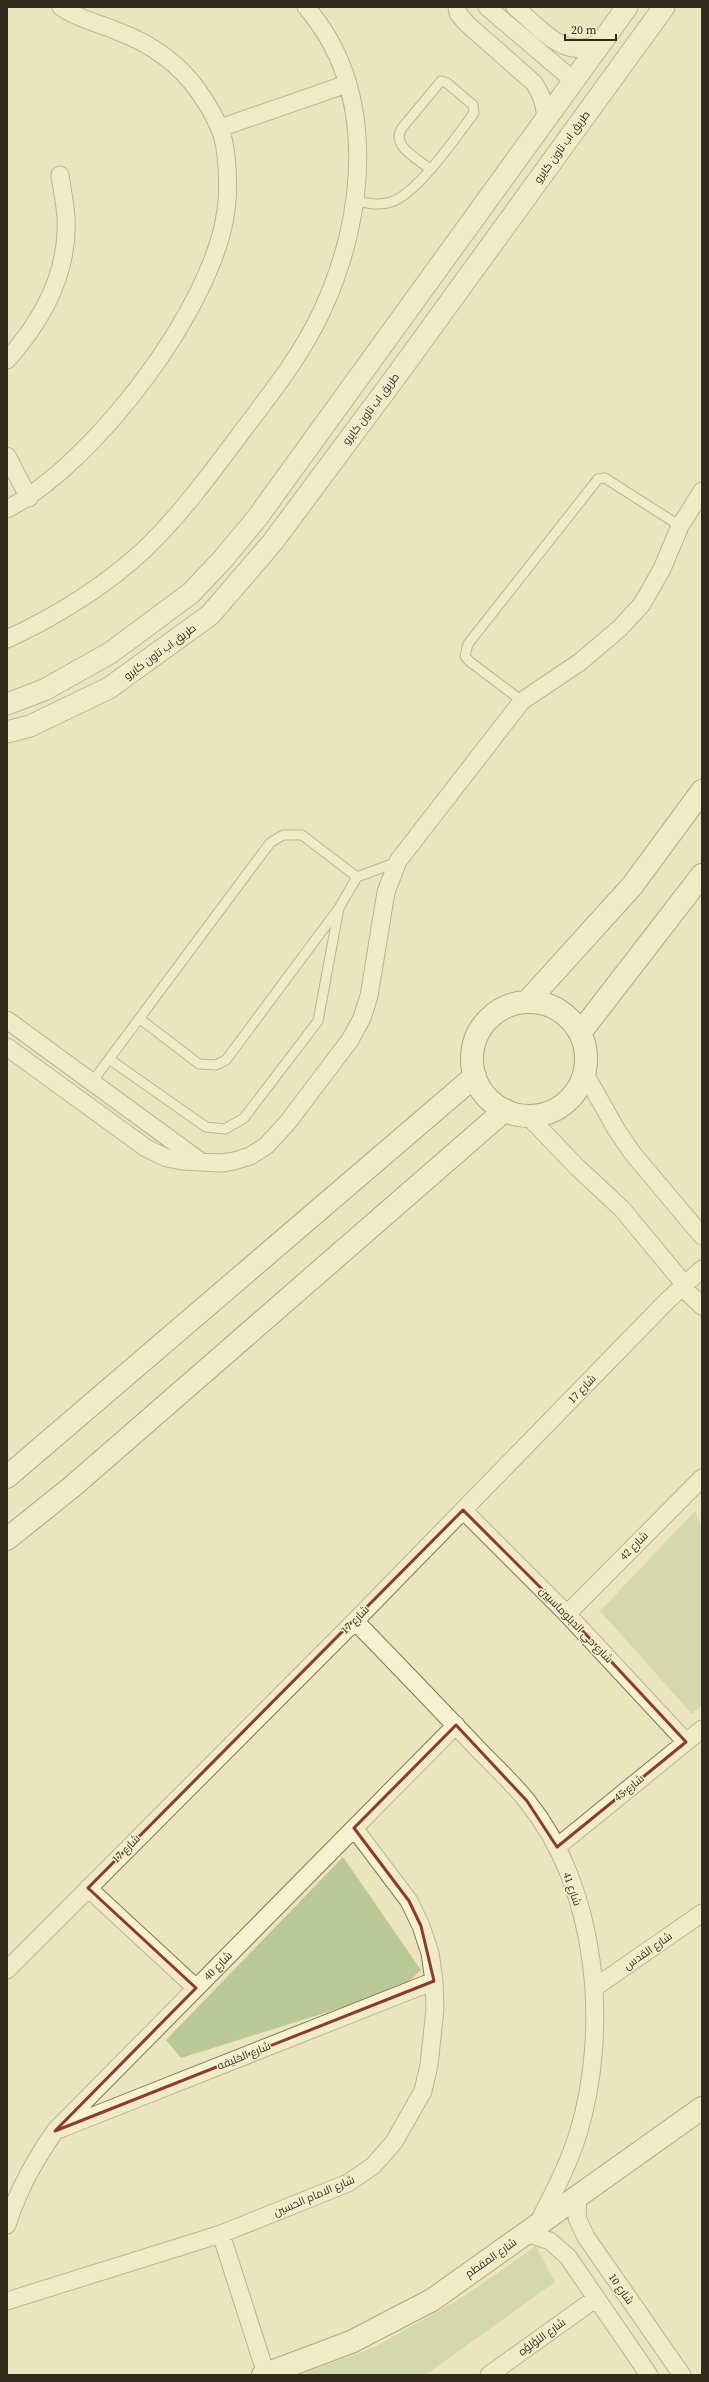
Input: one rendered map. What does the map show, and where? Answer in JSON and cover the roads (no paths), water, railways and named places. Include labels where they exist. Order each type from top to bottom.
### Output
[{"type":"main road","points":[[527,1002],[632,886],[702,791]]},
{"type":"main road","points":[[580,1033],[702,875]]},
{"type":"main road","points":[[527,1002],[543,1003],[558,1009],[571,1020],[580,1033],[586,1052],[584,1072],[580,1084],[564,1104],[541,1115],[528,1116],[505,1110],[486,1096],[475,1076],[473,1053],[475,1042],[483,1026],[494,1014],[504,1008],[527,1002]]},
{"type":"main road","points":[[7,1477],[475,1076]]},
{"type":"main road","points":[[7,1539],[73,1486],[505,1110]]},
{"type":"main road","name":"شارع المقطم","points":[[264,2375],[351,2342],[432,2300],[702,2108]]},
{"type":"street","points":[[7,509],[29,498],[71,462],[119,411],[143,381],[174,336],[200,288],[217,250],[226,210],[227,168],[220,128],[199,92],[182,71],[162,54],[140,40],[88,21],[61,7]]},
{"type":"street","points":[[7,639],[35,626],[77,602],[112,577],[154,539],[202,486],[281,380],[310,333],[336,276],[347,239],[355,201],[358,172],[358,142],[354,113],[339,60],[328,37],[306,7]]},
{"type":"street","points":[[457,7],[458,13],[466,23],[534,83],[541,94],[545,107],[546,121]]},
{"type":"street","points":[[487,7],[574,81]]},
{"type":"street","points":[[515,7],[552,39],[564,47],[577,50],[591,48],[602,41]]},
{"type":"street","points":[[7,704],[44,690],[110,653],[191,593],[223,559],[256,518],[320,428],[546,121],[627,7]]},
{"type":"street","name":"طريق اب تاون كايرو","points":[[7,732],[30,726],[116,684],[210,615],[272,543],[397,375],[664,7]]},
{"type":"street","points":[[523,74],[552,39]]},
{"type":"street","points":[[220,128],[347,84]]},
{"type":"street","points":[[7,360],[28,337],[44,310],[57,280],[64,249],[66,218],[60,175]]},
{"type":"street","points":[[397,375],[391,363],[392,353],[421,308],[442,261]]},
{"type":"street","points":[[272,543],[285,506],[326,442],[326,437],[320,428]]},
{"type":"street","points":[[7,456],[29,498]]},
{"type":"street","points":[[7,1047],[146,1148],[167,1158],[221,1163],[250,1156],[266,1146],[288,1122],[350,1040],[362,1018],[369,996],[386,892],[398,861],[522,700],[580,662],[620,628],[642,604],[662,569],[680,526],[702,491]]},
{"type":"street","points":[[7,1020],[200,1161]]},
{"type":"street","points":[[584,1072],[616,1129],[633,1154],[702,1236]]},
{"type":"street","points":[[80,1100],[92,1082]]},
{"type":"street","points":[[528,1116],[577,1167],[622,1209],[684,1287],[702,1306]]},
{"type":"street","name":"شارع 17","points":[[7,1970],[355,1621],[667,1301],[702,1269]]},
{"type":"street","name":"شارع 42","points":[[567,1614],[702,1478]]},
{"type":"street","name":"شارع حي الدبلوماسيين","points":[[463,1510],[567,1614],[686,1742]]},
{"type":"street","name":"شارع 41","points":[[355,1621],[527,1801],[557,1847],[579,1906],[588,1940],[594,1988],[595,2037],[586,2100],[578,2134],[561,2180],[532,2228]]},
{"type":"street","name":"شارع 40","points":[[7,2224],[15,2200],[32,2164],[55,2131],[456,1725]]},
{"type":"street","name":"شارع 45","points":[[557,1847],[702,1729]]},
{"type":"street","name":"شارع الامام الحسين","points":[[7,2301],[221,2234],[348,2183],[373,2166],[382,2157],[406,2123],[423,2091],[429,2065],[435,2009],[434,1981],[430,1953],[424,1933],[409,1901],[354,1828]]},
{"type":"street","points":[[88,1888],[196,1988]]},
{"type":"street","name":"شارع القدس","points":[[594,1988],[702,1913]]},
{"type":"street","name":"شارع الخليفه","points":[[55,2131],[434,1981]]},
{"type":"street","name":"شارع 10","points":[[578,2196],[577,2218],[586,2237],[682,2375]]},
{"type":"street","points":[[532,2228],[539,2236],[560,2248],[649,2375]]},
{"type":"street","points":[[221,2234],[264,2375]]},
{"type":"street","name":"شارع اللؤلؤه","points":[[489,2375],[595,2299]]},
{"type":"lane","points":[[355,201],[374,204],[392,202],[408,194],[430,169],[474,113],[473,105],[447,83],[441,81],[402,128],[398,137],[401,146],[430,169]]},
{"type":"lane","points":[[522,700],[469,660],[465,656],[465,650],[468,644],[598,479],[605,478],[680,526]]},
{"type":"lane","points":[[92,1082],[270,843],[283,835],[302,835],[357,877]]},
{"type":"lane","points":[[140,1019],[199,1064],[216,1065],[230,1054],[339,908],[357,877],[398,861]]},
{"type":"lane","points":[[109,1059],[206,1127],[215,1130],[225,1129],[244,1118],[318,1021],[339,908]]}]
